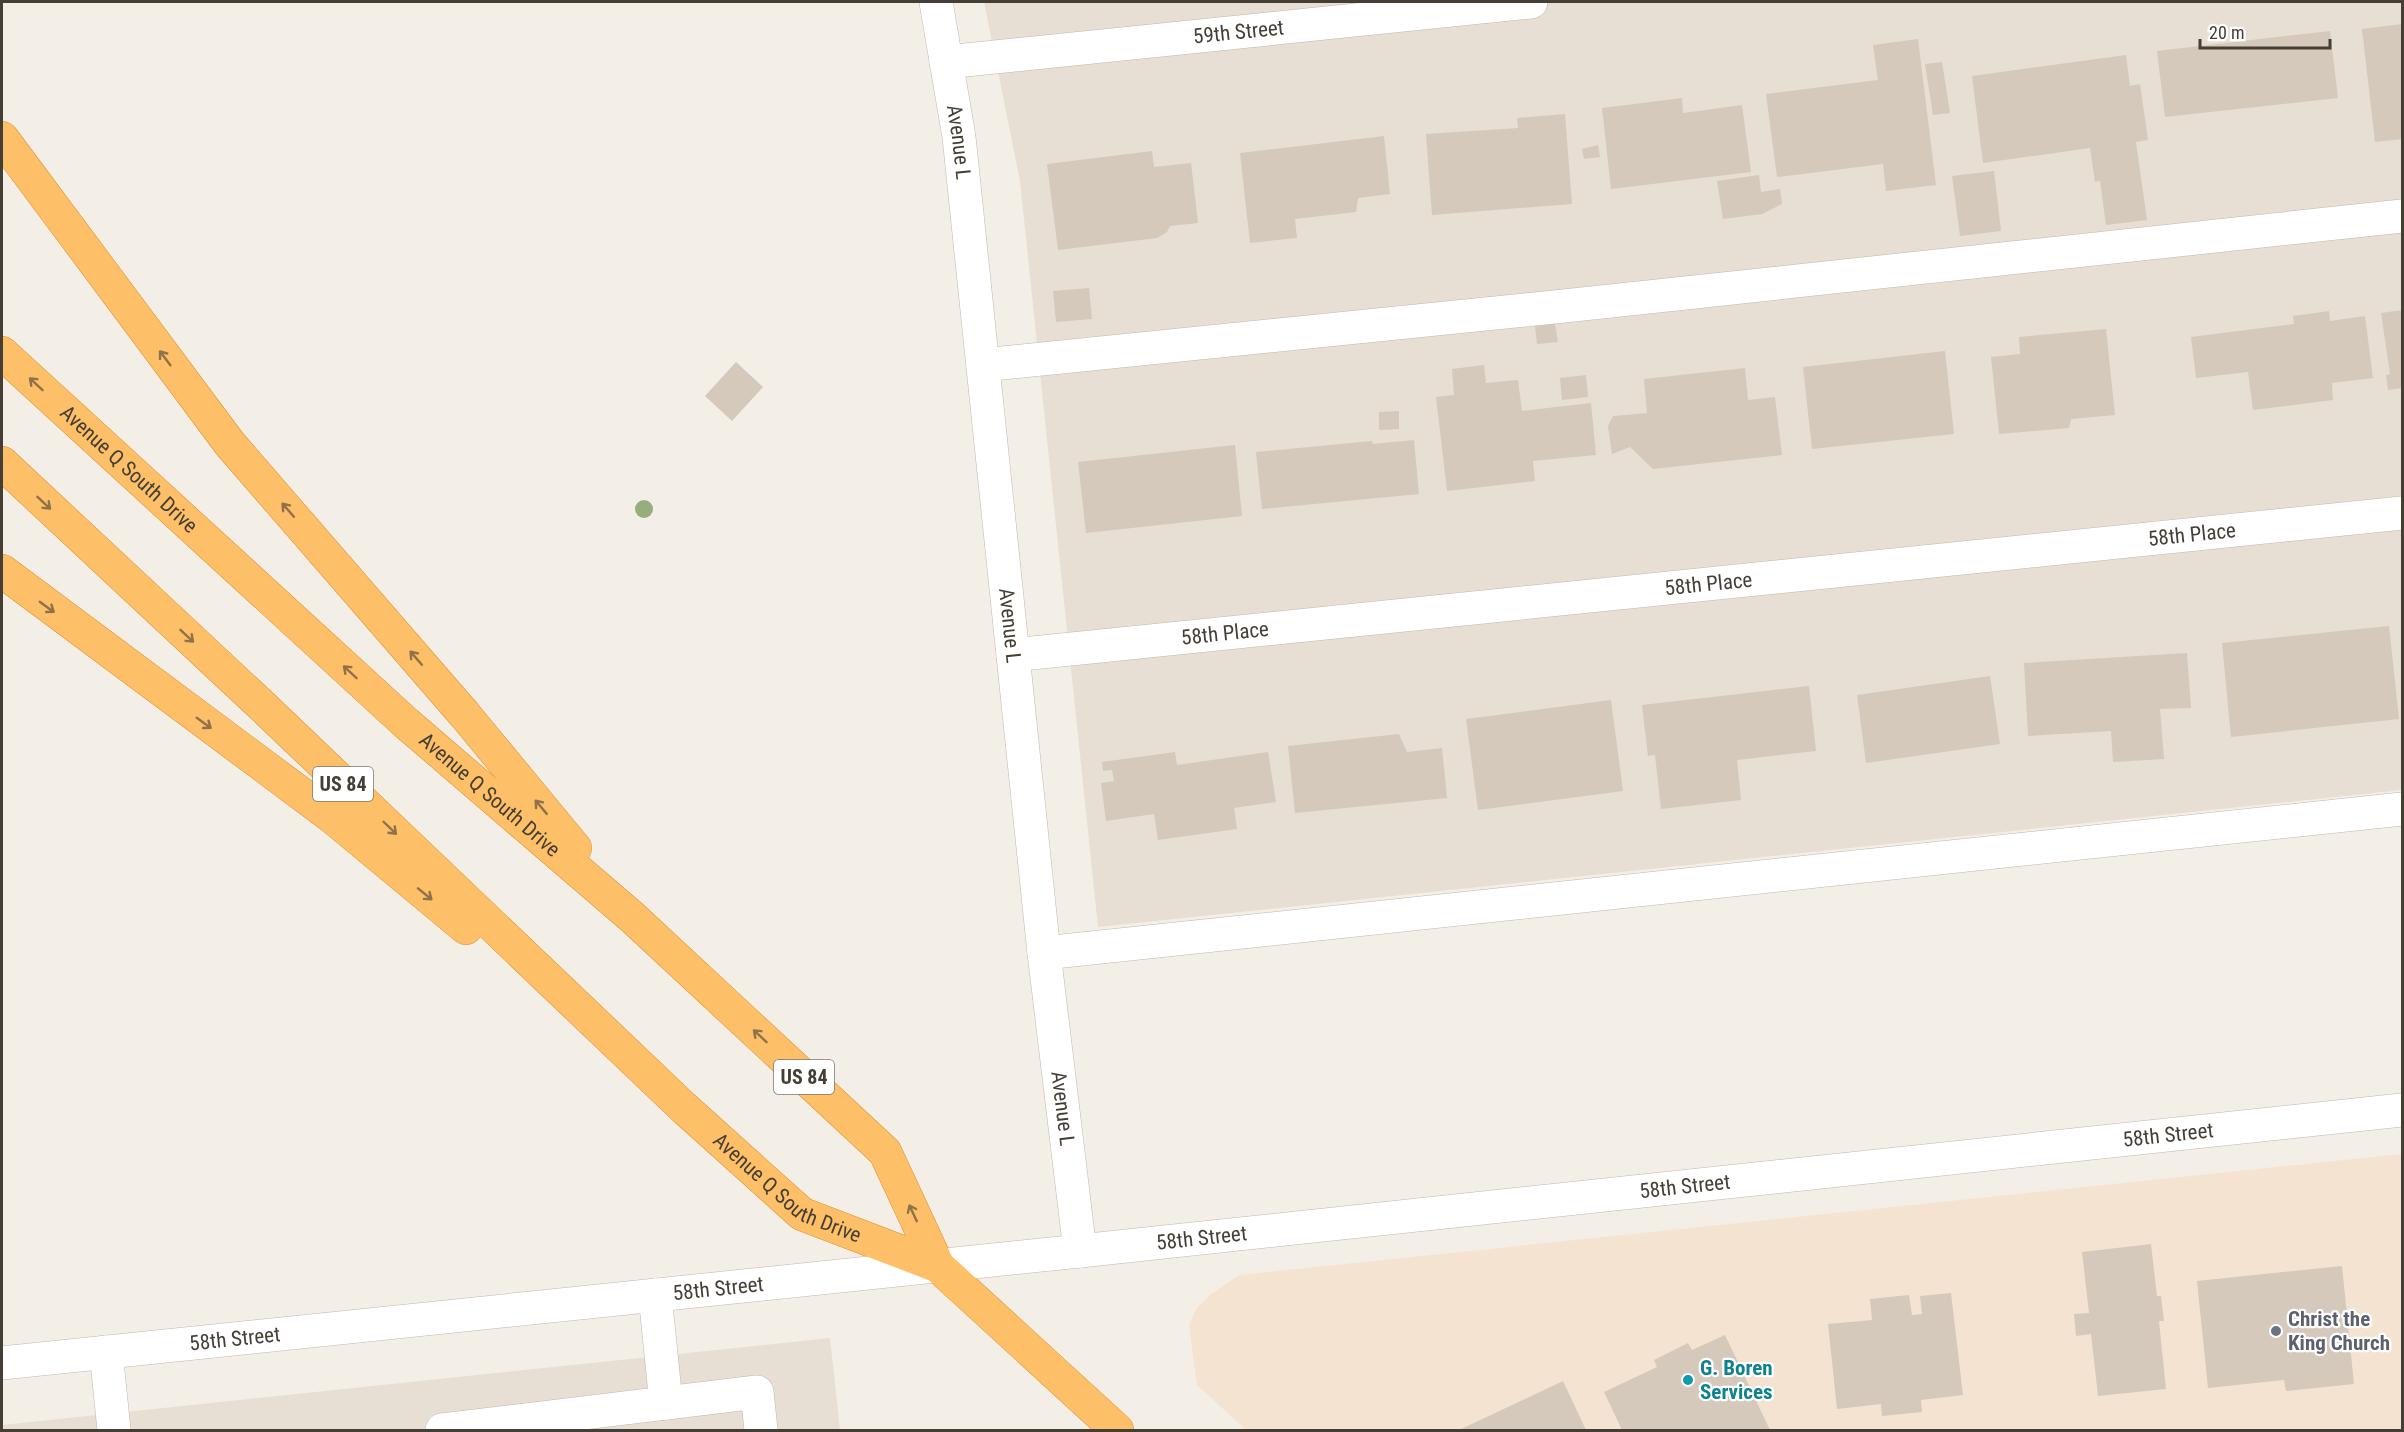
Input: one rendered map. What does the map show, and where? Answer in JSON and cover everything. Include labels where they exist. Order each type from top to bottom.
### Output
[{"type":"highway","points":[[2,138],[230,444],[465,715],[632,917]]},
{"type":"highway","name":"Avenue Q South Drive","points":[[2,353],[406,723],[632,917],[885,1152],[938,1266],[1105,1427]]},
{"type":"highway","name":"Avenue Q South Drive","points":[[2,463],[249,694],[683,1107],[802,1214],[938,1266]]},
{"type":"highway","points":[[2,571],[331,816],[683,1107]]},
{"type":"street","name":"Avenue L","points":[[936,2],[959,137],[1044,953],[1080,1251]]},
{"type":"street","name":"59th Street","points":[[946,62],[1531,2]]},
{"type":"street","points":[[983,365],[2403,216]]},
{"type":"street","name":"58th Place","points":[[1013,655],[2403,513]]},
{"type":"street","points":[[1044,953],[2403,809]]},
{"type":"street","name":"58th Street","points":[[2,1363],[2403,1110]]},
{"type":"street","points":[[655,1295],[666,1403]]},
{"type":"street","points":[[106,1352],[114,1431]]},
{"type":"street","points":[[442,1431],[757,1392],[761,1431]]},
{"type":"shaded area","points":[[984,2],[2402,2],[2402,790],[1098,927],[1020,181]]},
{"type":"shaded area","points":[[2402,1154],[2402,1430],[1246,1430],[1197,1385],[1189,1325],[1197,1308],[1210,1295],[1239,1275]]},
{"type":"shaded area","points":[[830,1338],[840,1430],[2,1430],[2,1425]]},
{"type":"building","points":[[2402,24],[2402,139],[2375,142],[2362,29]]},
{"type":"building","points":[[2330,31],[2338,98],[2165,117],[2157,51]]},
{"type":"building","points":[[1918,39],[1936,185],[1886,191],[1883,164],[1777,177],[1766,94],[1878,80],[1873,45]]},
{"type":"building","points":[[2126,55],[2130,86],[2140,84],[2148,140],[2136,142],[2147,220],[2106,225],[2100,181],[2095,182],[2090,148],[1983,163],[1972,76]]},
{"type":"building","points":[[1942,62],[1950,113],[1933,115],[1925,64]]},
{"type":"building","points":[[1682,98],[1683,113],[1742,105],[1751,172],[1611,189],[1602,108]]},
{"type":"building","points":[[1565,114],[1572,204],[1432,215],[1426,134],[1518,128],[1517,118]]},
{"type":"building","points":[[1384,136],[1390,194],[1358,198],[1356,212],[1295,219],[1297,238],[1250,243],[1240,153]]},
{"type":"building","points":[[1598,145],[1600,157],[1584,159],[1582,149]]},
{"type":"building","points":[[1152,151],[1154,167],[1191,163],[1198,223],[1170,226],[1167,232],[1157,238],[1058,250],[1047,164]]},
{"type":"building","points":[[1994,171],[2001,231],[1960,236],[1952,176]]},
{"type":"building","points":[[1759,175],[1761,192],[1780,189],[1782,204],[1762,214],[1723,219],[1717,181]]},
{"type":"building","points":[[1089,288],[1092,319],[1056,322],[1053,291]]},
{"type":"building","points":[[2402,310],[2402,388],[2388,390],[2386,375],[2390,374],[2381,313]]},
{"type":"building","points":[[2329,311],[2330,321],[2365,316],[2373,378],[2332,383],[2333,400],[2253,410],[2248,372],[2196,378],[2191,337],[2294,324],[2293,316]]},
{"type":"building","points":[[1555,324],[1558,342],[1537,344],[1535,326]]},
{"type":"building","points":[[2106,329],[2115,415],[2071,419],[2069,428],[1999,434],[1991,357],[2020,354],[2019,337]]},
{"type":"building","points":[[1945,351],[1954,434],[1812,449],[1803,367]]},
{"type":"building","points":[[736,362],[763,387],[732,421],[705,396]]},
{"type":"building","points":[[1484,365],[1486,383],[1518,380],[1522,411],[1591,403],[1596,455],[1533,461],[1535,481],[1447,491],[1436,397],[1454,395],[1452,369]]},
{"type":"building","points":[[1745,368],[1748,400],[1775,397],[1782,455],[1653,469],[1630,447],[1612,454],[1608,426],[1613,416],[1647,413],[1644,379]]},
{"type":"building","points":[[1586,375],[1588,397],[1562,400],[1560,378]]},
{"type":"building","points":[[1399,411],[1399,429],[1379,430],[1379,412]]},
{"type":"building","points":[[1414,440],[1419,494],[1262,509],[1256,452],[1372,441],[1373,444]]},
{"type":"building","points":[[1235,445],[1242,516],[1086,533],[1078,462]]},
{"type":"building","points":[[2389,626],[2399,719],[2231,737],[2222,643]]},
{"type":"building","points":[[2187,653],[2191,708],[2160,709],[2164,759],[2113,762],[2111,731],[2028,736],[2024,663]]},
{"type":"building","points":[[1990,676],[2000,744],[1866,763],[1857,695]]},
{"type":"building","points":[[1809,686],[1816,751],[1737,760],[1741,800],[1661,809],[1655,755],[1648,756],[1642,705]]},
{"type":"building","points":[[1611,700],[1623,791],[1478,810],[1466,719]]},
{"type":"building","points":[[1399,734],[1407,752],[1442,748],[1447,798],[1295,813],[1288,746]]},
{"type":"building","points":[[1175,752],[1177,765],[1268,752],[1276,802],[1234,808],[1237,829],[1158,840],[1154,814],[1106,821],[1101,783],[1114,781],[1112,770],[1103,771],[1102,762]]},
{"type":"building","points":[[2151,1244],[2157,1296],[2161,1296],[2164,1321],[2159,1321],[2166,1389],[2098,1396],[2091,1334],[2076,1336],[2074,1314],[2089,1313],[2082,1252]]},
{"type":"building","name":"Christ the King Church","points":[[2342,1266],[2354,1384],[2286,1391],[2284,1380],[2208,1388],[2197,1281]]},
{"type":"building","points":[[1951,1293],[1963,1395],[1921,1400],[1922,1412],[1882,1416],[1881,1404],[1837,1409],[1828,1324],[1872,1320],[1870,1299],[1909,1295],[1912,1315],[1922,1314],[1920,1296]]},
{"type":"building","name":"G. Boren Services","points":[[1725,1335],[1770,1430],[1622,1430],[1604,1392],[1657,1367],[1654,1360],[1688,1343],[1692,1350]]},
{"type":"building","points":[[1563,1381],[1586,1430],[1459,1430]]},
{"type":"place","name":"Christ the King Church","points":[[2276,1331]]},
{"type":"place","name":"G. Boren Services","points":[[1688,1380]]}]
